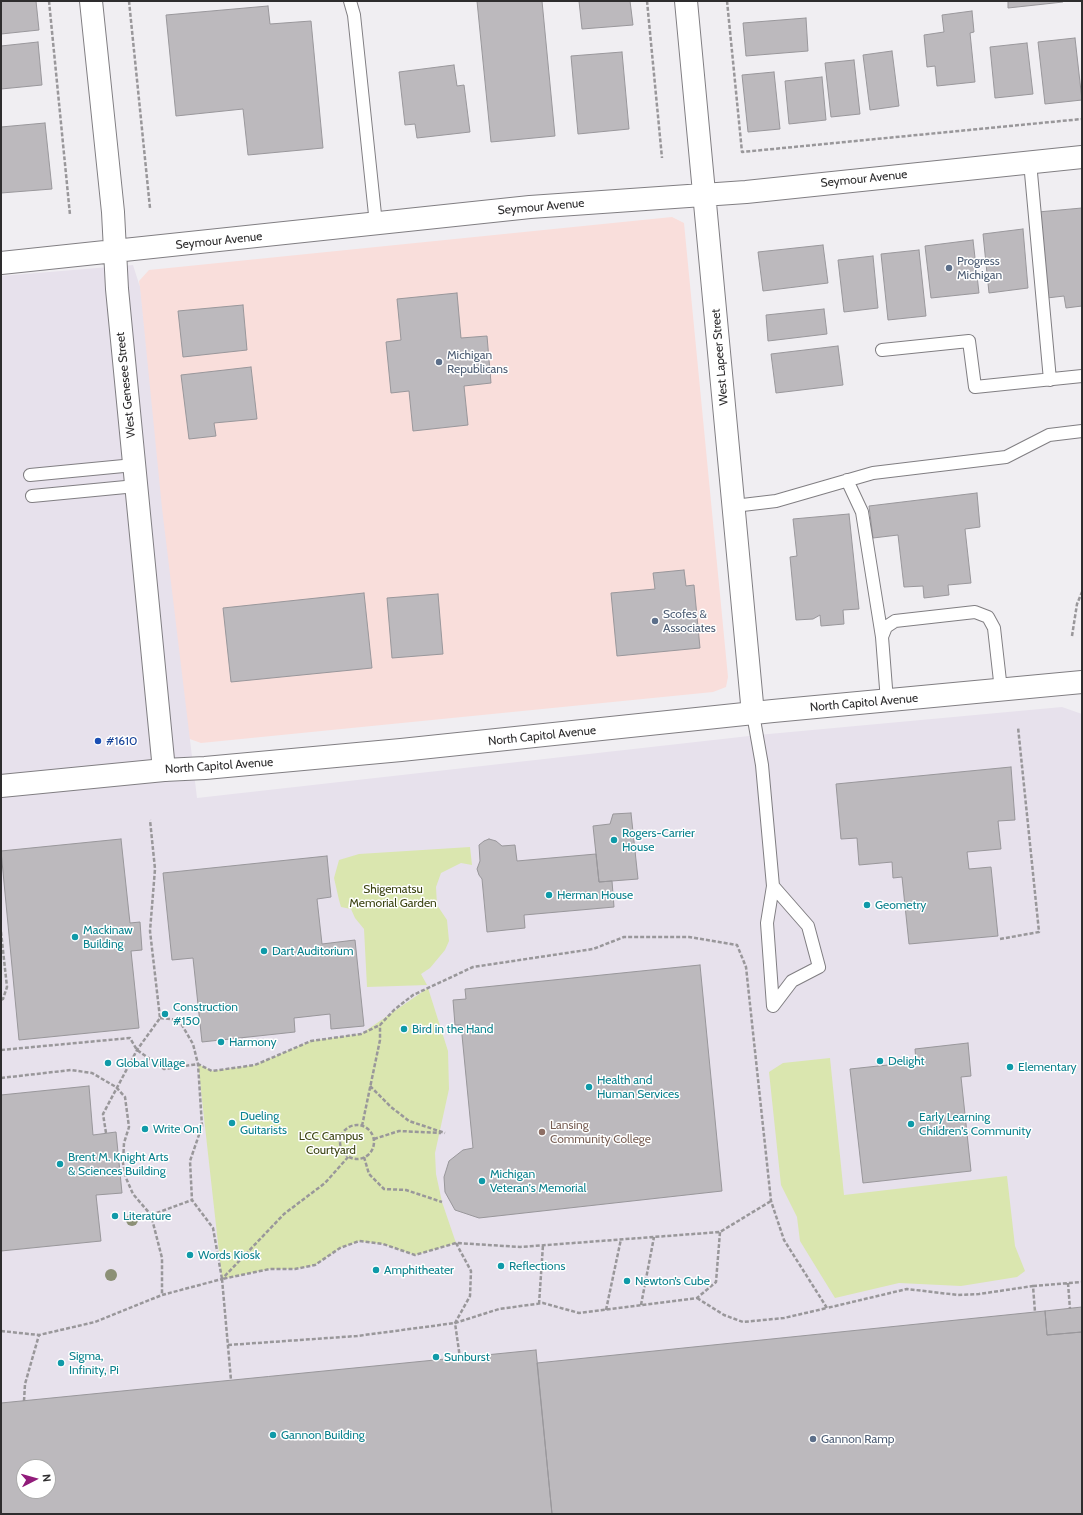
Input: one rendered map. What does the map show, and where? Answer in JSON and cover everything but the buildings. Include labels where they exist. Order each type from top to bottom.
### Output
[{"type":"street","name":"West Genesee Street","points":[[91,1],[113,212],[115,252],[135,476],[164,770]]},
{"type":"street","name":"West Lapeer Street","points":[[686,1],[753,714]]},
{"type":"street","name":"Seymour Avenue","points":[[1,263],[530,207],[746,192],[1082,157]]},
{"type":"street","name":"North Capitol Avenue","points":[[1,786],[164,770],[307,759],[1082,682]]},
{"type":"lane","points":[[350,1],[354,15],[376,224]]},
{"type":"lane","points":[[1030,162],[1050,380]]},
{"type":"lane","points":[[882,350],[969,341],[975,388],[1082,376]]},
{"type":"lane","points":[[734,506],[776,500],[873,473],[1006,457],[1049,435],[1082,431]]},
{"type":"lane","points":[[30,475],[135,476]]},
{"type":"lane","points":[[32,496],[135,476]]},
{"type":"lane","points":[[847,480],[862,512],[882,637],[887,701]]},
{"type":"lane","points":[[882,637],[886,627],[895,621],[975,612],[988,616],[994,628],[1001,690]]},
{"type":"lane","points":[[753,714],[762,765],[773,886],[767,923],[773,1006],[792,981],[819,967],[808,926],[773,886]]},
{"type":"path","points":[[49,1],[70,215]]},
{"type":"path","points":[[129,1],[150,208]]},
{"type":"path","points":[[647,1],[662,158]]},
{"type":"path","points":[[727,1],[742,152],[1082,119]]},
{"type":"path","points":[[1072,636],[1077,604],[1082,592]]},
{"type":"path","points":[[1000,939],[1039,932],[1018,727]]},
{"type":"path","points":[[106,1133],[103,1114],[137,1050],[160,1018],[150,931],[155,869],[150,820]]},
{"type":"path","points":[[1,932],[7,987],[3,999],[1,1000]]},
{"type":"path","points":[[1,1050],[130,1038],[137,1050],[164,1069],[198,1064],[212,1071],[255,1064],[310,1041],[361,1034],[380,1025],[413,995],[473,967],[593,949],[624,937],[689,937],[738,946],[746,967],[771,1201],[784,1240],[826,1308]]},
{"type":"path","points":[[160,1018],[179,1020],[193,1044],[198,1064],[202,1126],[190,1161],[192,1200],[213,1228],[222,1279],[231,1380]]},
{"type":"path","points":[[362,1126],[380,1040],[380,1025]]},
{"type":"path","points":[[1,1078],[71,1070],[92,1073],[116,1087],[125,1097],[129,1127],[124,1143],[123,1163],[126,1178],[133,1194],[151,1215],[162,1258],[162,1295]]},
{"type":"path","points":[[370,1086],[391,1107],[409,1121],[445,1133],[399,1131],[374,1139]]},
{"type":"path","points":[[351,1126],[362,1126],[370,1130],[374,1139],[372,1150],[364,1157],[353,1158],[348,1156],[342,1148],[341,1138],[343,1133],[351,1126]]},
{"type":"path","points":[[222,1279],[284,1214],[325,1183],[348,1156]]},
{"type":"path","points":[[364,1157],[369,1174],[384,1189],[406,1190],[442,1202]]},
{"type":"path","points":[[151,1215],[192,1200]]},
{"type":"path","points":[[1,1331],[39,1335],[95,1322],[162,1295],[222,1279],[270,1269],[295,1269],[315,1265],[340,1248],[359,1241],[383,1244],[415,1255],[456,1243],[520,1247],[720,1232],[771,1201]]},
{"type":"path","points":[[228,1345],[357,1336],[455,1323],[499,1309],[543,1303],[579,1313],[697,1298],[716,1282],[720,1232]]},
{"type":"path","points":[[641,1305],[654,1237]]},
{"type":"path","points":[[606,1310],[621,1239]]},
{"type":"path","points":[[456,1243],[470,1271],[470,1296],[455,1323],[460,1358]]},
{"type":"path","points":[[539,1304],[543,1245]]},
{"type":"path","points":[[697,1298],[724,1315],[743,1322],[784,1318],[907,1289],[958,1295],[1082,1282]]},
{"type":"path","points":[[1068,1283],[1070,1309]]},
{"type":"path","points":[[1033,1286],[1034,1312]]},
{"type":"path","points":[[24,1401],[24,1384],[39,1335]]},
{"type":"shaded area","points":[[672,217],[684,223],[728,677],[726,687],[713,692],[201,743],[187,738],[182,728],[139,281],[149,270]]},
{"type":"shaded area","name":"Lansing Community College","points":[[133,265],[140,287],[162,508],[197,798],[758,735],[1062,707],[1082,714],[1082,1514],[1,1514],[1,276]]},
{"type":"green space","name":"Shigematsu Memorial Garden","points":[[470,847],[472,865],[461,863],[441,873],[436,887],[437,905],[447,920],[449,941],[445,950],[430,968],[421,974],[427,985],[367,987],[364,929],[355,918],[351,909],[341,907],[334,878],[339,860],[359,854]]},
{"type":"green space","name":"LCC Campus Courtyard","points":[[428,988],[448,1051],[449,1089],[435,1153],[436,1174],[442,1202],[456,1243],[415,1255],[383,1244],[359,1241],[340,1248],[315,1265],[295,1269],[269,1269],[222,1279],[198,1064],[212,1071],[255,1065],[311,1041],[361,1034]]},
{"type":"green space","points":[[830,1058],[844,1195],[1007,1176],[1015,1246],[1025,1271],[1017,1277],[961,1286],[899,1283],[835,1298],[800,1241],[797,1217],[781,1185],[769,1072],[783,1063]]},
{"type":"place","name":"Progress Michigan","points":[[949,268]]},
{"type":"place","name":"Michigan Republicans","points":[[439,362]]},
{"type":"place","name":"Scofes & Associates","points":[[655,621]]},
{"type":"place","name":"#1610","points":[[98,741]]},
{"type":"place","name":"Rogers-Carrier House","points":[[614,840]]},
{"type":"place","name":"Herman House","points":[[549,895]]},
{"type":"place","name":"Geometry","points":[[867,905]]},
{"type":"place","name":"Mackinaw Building","points":[[75,937]]},
{"type":"place","name":"Dart Auditorium","points":[[264,951]]},
{"type":"place","name":"Construction #150","points":[[165,1014]]},
{"type":"place","name":"Bird in the Hand","points":[[404,1029]]},
{"type":"place","name":"Harmony","points":[[221,1042]]},
{"type":"place","name":"Delight","points":[[880,1061]]},
{"type":"place","name":"Global Village","points":[[108,1063]]},
{"type":"place","name":"Elementary","points":[[1010,1067]]},
{"type":"place","name":"Health and Human Services","points":[[589,1087]]},
{"type":"place","name":"Dueling Guitarists","points":[[232,1123]]},
{"type":"place","name":"Early Learning Children's Community","points":[[911,1124]]},
{"type":"place","name":"Write On!","points":[[145,1129]]},
{"type":"place","name":"Lansing Community College","points":[[542,1132]]},
{"type":"place","name":"Brent M. Knight Arts & Sciences Building","points":[[60,1164]]},
{"type":"place","name":"Michigan Veteran's Memorial","points":[[482,1181]]},
{"type":"place","name":"Literature","points":[[115,1216]]},
{"type":"place","name":"Words Kiosk","points":[[190,1255]]},
{"type":"place","name":"Reflections","points":[[501,1266]]},
{"type":"place","name":"Amphitheater","points":[[376,1270]]},
{"type":"place","name":"Newton’s Cube","points":[[627,1281]]},
{"type":"place","name":"Sunburst","points":[[436,1357]]},
{"type":"place","name":"Sigma, Infinity, Pi","points":[[61,1363]]},
{"type":"place","name":"Gannon Building","points":[[273,1435]]},
{"type":"place","name":"Gannon Ramp","points":[[813,1439]]}]
